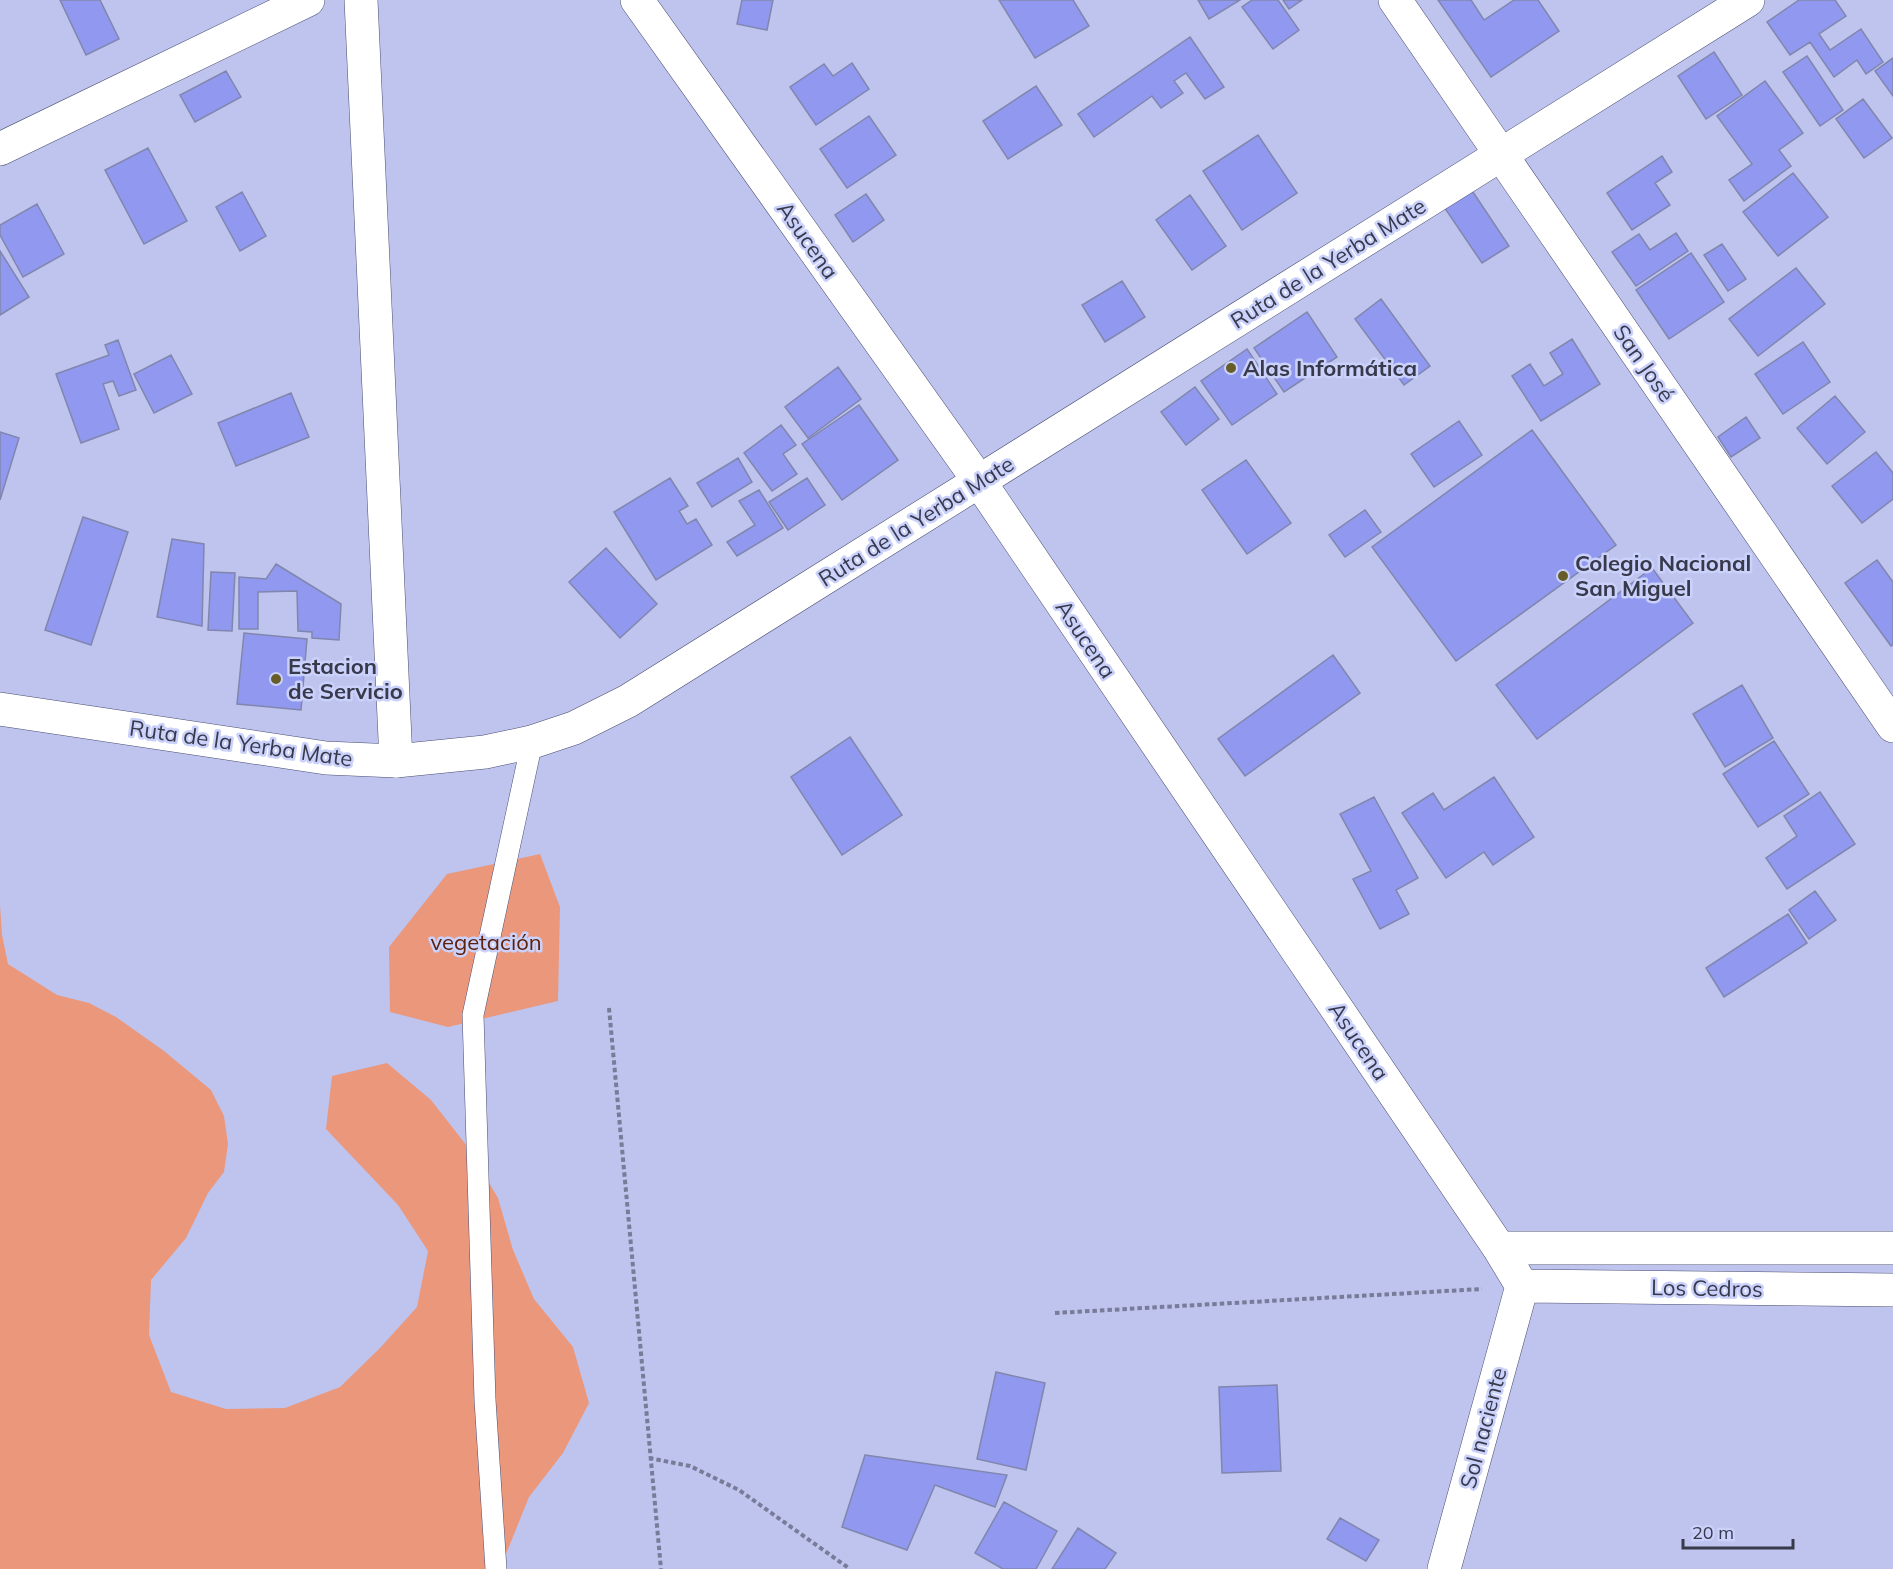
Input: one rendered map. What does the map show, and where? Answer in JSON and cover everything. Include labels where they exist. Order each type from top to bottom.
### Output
[{"type":"street","points":[[0,149],[308,0]]},
{"type":"street","points":[[362,0],[396,761]]},
{"type":"street","name":"Asucena","points":[[637,0],[979,481],[1499,1248],[1522,1286]]},
{"type":"street","name":"San José","points":[[1395,0],[1893,726]]},
{"type":"street","name":"Ruta de la Yerba Mate","points":[[0,709],[326,758],[396,761],[485,752],[532,742],[574,728],[628,701],[1748,0]]},
{"type":"street","points":[[1499,1248],[1893,1248]]},
{"type":"street","name":"Los Cedros","points":[[1522,1286],[1893,1290]]},
{"type":"street","name":"Sol naciente","points":[[1444,1569],[1522,1286]]},
{"type":"lane","points":[[496,1569],[485,1400],[473,1015],[532,742]]},
{"type":"path","points":[[609,1008],[661,1569]]},
{"type":"path","points":[[1055,1313],[1522,1286]]},
{"type":"path","points":[[649,1458],[690,1466],[739,1490],[850,1569]]},
{"type":"green space","name":"vegetación","points":[[540,854],[560,907],[558,1001],[448,1027],[390,1012],[389,947],[447,874]]},
{"type":"green space","points":[[0,905],[2,935],[8,964],[57,995],[89,1003],[116,1017],[164,1051],[211,1090],[224,1116],[228,1144],[224,1172],[208,1193],[186,1238],[151,1280],[149,1335],[171,1392],[226,1409],[285,1408],[340,1387],[417,1307],[428,1251],[398,1205],[326,1129],[332,1076],[387,1063],[431,1100],[467,1146],[498,1198],[513,1250],[534,1299],[573,1347],[589,1403],[563,1453],[529,1497],[500,1569],[0,1569]]},
{"type":"building","points":[[60,0],[100,0],[119,39],[86,55]]},
{"type":"building","points":[[742,0],[773,0],[767,30],[737,24]]},
{"type":"building","points":[[999,0],[1073,0],[1089,26],[1035,58]]},
{"type":"building","points":[[1198,0],[1240,0],[1209,19]]},
{"type":"building","points":[[1252,0],[1278,0],[1299,30],[1273,49],[1242,7]]},
{"type":"building","points":[[1283,0],[1302,0],[1289,9]]},
{"type":"building","points":[[1438,0],[1471,0],[1484,20],[1514,0],[1538,0],[1559,31],[1491,77]]},
{"type":"building","points":[[1799,0],[1835,0],[1846,16],[1819,34],[1830,50],[1861,29],[1883,62],[1866,74],[1857,60],[1834,77],[1810,42],[1790,55],[1767,22]]},
{"type":"building","points":[[1190,37],[1224,87],[1205,99],[1186,73],[1174,81],[1183,93],[1161,108],[1152,96],[1094,137],[1078,114]]},
{"type":"building","points":[[1714,52],[1742,95],[1706,119],[1678,76]]},
{"type":"building","points":[[1807,56],[1843,110],[1820,126],[1783,72]]},
{"type":"building","points":[[1893,58],[1893,96],[1875,71]]},
{"type":"building","points":[[852,63],[869,89],[816,125],[790,87],[824,64],[833,76]]},
{"type":"building","points":[[226,71],[241,97],[195,122],[180,95]]},
{"type":"building","points":[[1765,81],[1803,133],[1779,150],[1791,166],[1744,201],[1729,180],[1752,164],[1717,116]]},
{"type":"building","points":[[1036,86],[1062,125],[1008,159],[983,121]]},
{"type":"building","points":[[1863,99],[1892,138],[1864,158],[1836,119]]},
{"type":"building","points":[[869,116],[896,155],[847,188],[820,149]]},
{"type":"building","points":[[1258,135],[1297,193],[1242,230],[1203,171]]},
{"type":"building","points":[[148,148],[187,221],[144,244],[105,170]]},
{"type":"building","points":[[1662,156],[1672,172],[1655,183],[1670,205],[1632,230],[1607,193]]},
{"type":"building","points":[[1793,173],[1828,217],[1778,256],[1743,212]]},
{"type":"building","points":[[1467,183],[1509,246],[1482,263],[1440,201]]},
{"type":"building","points":[[242,192],[266,236],[240,251],[216,207]]},
{"type":"building","points":[[866,194],[884,220],[853,242],[835,215]]},
{"type":"building","points":[[1190,195],[1226,246],[1192,270],[1156,220]]},
{"type":"building","points":[[37,204],[64,254],[23,277],[0,235],[0,225]]},
{"type":"building","points":[[1676,233],[1688,251],[1636,286],[1612,252],[1639,234],[1650,250]]},
{"type":"building","points":[[1722,244],[1746,279],[1728,291],[1704,255]]},
{"type":"building","points":[[0,251],[29,297],[0,315]]},
{"type":"building","points":[[1691,253],[1724,302],[1669,339],[1636,290]]},
{"type":"building","points":[[1796,268],[1825,304],[1758,356],[1729,319]]},
{"type":"building","points":[[1122,281],[1145,317],[1105,342],[1082,305]]},
{"type":"building","points":[[1381,299],[1430,366],[1404,385],[1355,319]]},
{"type":"building","points":[[1307,312],[1337,357],[1284,392],[1254,348]]},
{"type":"building","points":[[1572,339],[1600,384],[1541,421],[1512,376],[1530,364],[1544,386],[1563,374],[1550,353]]},
{"type":"building","points":[[118,340],[136,390],[119,396],[113,381],[103,384],[119,429],[81,443],[56,374],[109,355],[105,345]]},
{"type":"building","points":[[1803,342],[1830,382],[1783,414],[1755,374]]},
{"type":"building","points":[[1247,349],[1277,394],[1232,425],[1201,381]]},
{"type":"building","points":[[171,355],[192,394],[154,413],[134,374]]},
{"type":"building","points":[[838,367],[861,399],[808,438],[785,407]]},
{"type":"building","points":[[1195,387],[1219,419],[1186,445],[1161,412]]},
{"type":"building","points":[[291,393],[309,437],[236,466],[218,423]]},
{"type":"building","points":[[1835,396],[1865,432],[1827,464],[1797,428]]},
{"type":"building","points":[[859,405],[898,460],[842,500],[802,444]]},
{"type":"building","points":[[1746,417],[1760,438],[1731,457],[1718,437]]},
{"type":"building","points":[[1459,421],[1482,455],[1434,487],[1411,454]]},
{"type":"building","points":[[781,425],[796,445],[783,454],[797,474],[772,491],[744,453]]},
{"type":"building","points":[[1532,430],[1616,545],[1456,661],[1372,547]]},
{"type":"building","points":[[0,432],[19,438],[0,500]]},
{"type":"building","points":[[1876,452],[1893,473],[1893,499],[1862,523],[1832,486]]},
{"type":"building","points":[[738,458],[752,482],[712,507],[697,483]]},
{"type":"building","points":[[1246,460],[1291,523],[1247,554],[1202,490]]},
{"type":"building","points":[[670,478],[688,506],[679,511],[687,524],[696,519],[712,545],[656,580],[614,512]]},
{"type":"building","points":[[807,478],[825,505],[788,530],[769,502]]},
{"type":"building","points":[[759,490],[783,528],[737,556],[727,542],[755,525],[739,501]]},
{"type":"building","points":[[1365,510],[1381,532],[1345,557],[1329,535]]},
{"type":"building","points":[[83,517],[128,532],[91,645],[45,630]]},
{"type":"building","points":[[172,539],[204,544],[202,626],[157,617]]},
{"type":"building","points":[[606,548],[657,604],[620,638],[569,582]]},
{"type":"building","points":[[1877,560],[1893,582],[1893,645],[1891,646],[1845,583]]},
{"type":"building","points":[[276,564],[341,604],[339,640],[312,638],[312,632],[298,631],[297,591],[258,592],[258,629],[239,629],[239,577],[266,579]]},
{"type":"building","points":[[1652,568],[1693,623],[1537,739],[1496,685]]},
{"type":"building","points":[[211,572],[235,573],[232,631],[208,630]]},
{"type":"building","points":[[244,633],[307,639],[301,710],[237,704]]},
{"type":"building","points":[[1333,655],[1360,693],[1245,776],[1218,739]]},
{"type":"building","points":[[1742,685],[1773,738],[1725,767],[1693,714]]},
{"type":"building","points":[[850,737],[902,815],[842,855],[791,777]]},
{"type":"building","points":[[1774,741],[1809,794],[1758,827],[1723,774]]},
{"type":"building","points":[[1494,777],[1534,837],[1493,865],[1484,852],[1446,878],[1402,813],[1433,793],[1444,810]]},
{"type":"building","points":[[1820,792],[1855,844],[1787,889],[1766,858],[1797,836],[1784,816]]},
{"type":"building","points":[[1374,797],[1418,878],[1396,890],[1409,914],[1380,929],[1353,879],[1371,871],[1340,814]]},
{"type":"building","points":[[1815,891],[1836,920],[1809,939],[1789,910]]},
{"type":"building","points":[[1788,914],[1807,943],[1724,997],[1706,968]]},
{"type":"building","points":[[996,1372],[1045,1383],[1026,1470],[977,1459]]},
{"type":"building","points":[[1277,1385],[1281,1471],[1222,1473],[1219,1387]]},
{"type":"building","points":[[865,1455],[1007,1475],[995,1507],[935,1485],[907,1550],[842,1527]]},
{"type":"building","points":[[1004,1502],[1057,1531],[1036,1569],[1003,1569],[975,1553]]},
{"type":"building","points":[[1340,1518],[1379,1540],[1366,1561],[1327,1539]]},
{"type":"building","points":[[1078,1528],[1116,1553],[1105,1569],[1052,1569]]},
{"type":"place","name":"Alas Informática","points":[[1231,368]]},
{"type":"place","name":"Colegio Nacional San Miguel","points":[[1563,576]]},
{"type":"place","name":"Estacion de Servicio","points":[[276,679]]}]
